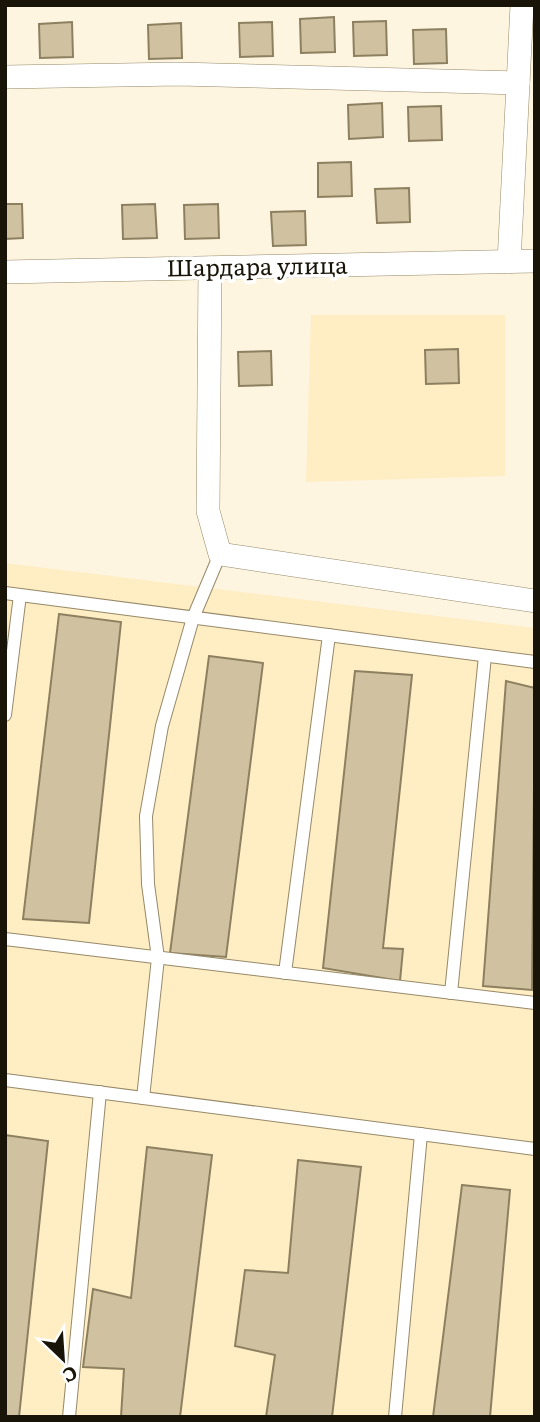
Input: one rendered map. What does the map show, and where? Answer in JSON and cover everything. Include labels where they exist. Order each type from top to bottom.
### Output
[{"type":"street","points":[[509,262],[522,5]]},
{"type":"street","points":[[5,77],[179,74],[518,83]]},
{"type":"street","name":"Шардара улица","points":[[5,272],[535,261]]},
{"type":"street","points":[[210,268],[208,511],[220,554],[535,600]]},
{"type":"lane","points":[[143,1098],[158,958],[148,884],[146,816],[162,726],[193,618],[220,554]]},
{"type":"lane","points":[[5,593],[535,662]]},
{"type":"lane","points":[[5,715],[20,595]]},
{"type":"lane","points":[[285,973],[329,635]]},
{"type":"lane","points":[[451,993],[485,656]]},
{"type":"lane","points":[[5,939],[535,1003]]},
{"type":"lane","points":[[5,1080],[535,1149]]},
{"type":"lane","points":[[69,1417],[100,1092]]},
{"type":"lane","points":[[394,1417],[421,1134]]},
{"type":"shaded area","points":[[311,315],[505,315],[505,476],[306,482]]},
{"type":"shaded area","points":[[5,563],[535,628],[535,1417],[5,1417]]},
{"type":"building","points":[[334,17],[335,52],[301,53],[300,19]]},
{"type":"building","points":[[386,21],[387,55],[354,56],[353,22]]},
{"type":"building","points":[[72,22],[73,57],[40,58],[39,24]]},
{"type":"building","points":[[272,22],[273,56],[240,57],[239,23]]},
{"type":"building","points":[[181,23],[182,58],[149,59],[148,25]]},
{"type":"building","points":[[446,29],[447,63],[414,64],[413,30]]},
{"type":"building","points":[[382,103],[383,137],[349,139],[348,105]]},
{"type":"building","points":[[441,106],[442,140],[409,141],[408,107]]},
{"type":"building","points":[[351,162],[352,196],[318,197],[318,163]]},
{"type":"building","points":[[409,188],[410,222],[377,223],[375,189]]},
{"type":"building","points":[[5,204],[22,204],[23,238],[5,239]]},
{"type":"building","points":[[155,204],[157,238],[123,239],[122,205]]},
{"type":"building","points":[[218,204],[219,238],[185,239],[184,205]]},
{"type":"building","points":[[305,211],[306,245],[273,246],[271,212]]},
{"type":"building","points":[[458,349],[459,383],[426,384],[425,350]]},
{"type":"building","points":[[271,351],[272,385],[239,386],[238,352]]},
{"type":"building","points":[[59,614],[121,622],[89,923],[23,919]]},
{"type":"building","points":[[209,656],[263,663],[226,957],[170,953]]},
{"type":"building","points":[[355,671],[412,675],[383,948],[403,949],[400,981],[323,968]]},
{"type":"building","points":[[506,681],[535,688],[532,990],[483,986]]},
{"type":"building","points":[[5,1135],[48,1141],[19,1417],[5,1417]]},
{"type":"building","points":[[147,1147],[212,1155],[180,1417],[121,1417],[124,1369],[83,1367],[93,1289],[131,1298]]},
{"type":"building","points":[[298,1160],[361,1167],[332,1417],[266,1417],[275,1355],[235,1346],[245,1270],[288,1273]]},
{"type":"building","points":[[462,1185],[510,1190],[490,1417],[433,1417]]}]
